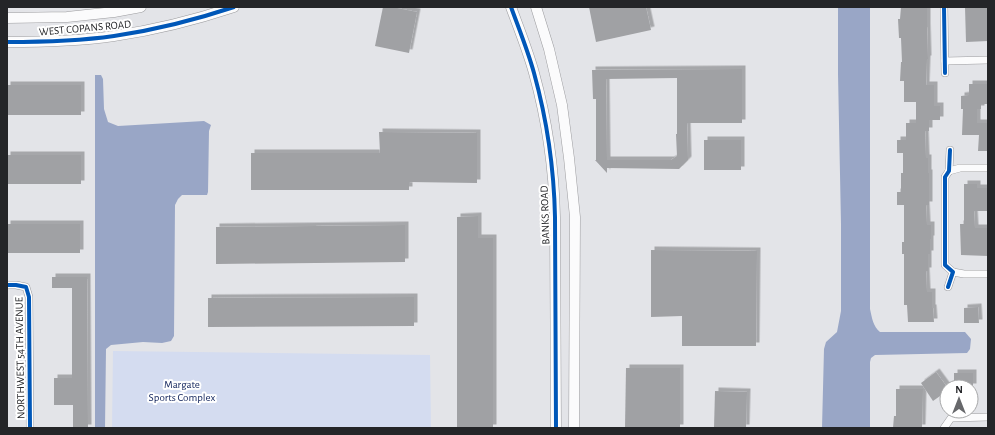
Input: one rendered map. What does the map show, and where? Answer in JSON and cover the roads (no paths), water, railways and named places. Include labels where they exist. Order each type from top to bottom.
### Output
[{"type":"street","name":"WEST COPANS ROAD","points":[[7,18],[67,17],[114,12],[141,7]]},
{"type":"street","name":"WEST COPANS ROAD","points":[[7,42],[73,40],[114,36],[160,28],[209,16],[234,7]]},
{"type":"street","name":"BANKS ROAD","points":[[510,7],[534,73],[542,107],[551,160],[555,198],[556,428]]},
{"type":"street","points":[[536,7],[549,49],[562,105],[575,211],[574,428]]},
{"type":"street","points":[[944,7],[945,73]]},
{"type":"street","points":[[945,61],[988,60]]},
{"type":"street","points":[[950,150],[949,171],[945,177],[945,265],[953,272],[964,274],[988,274]]},
{"type":"street","points":[[949,171],[960,168],[988,168]]},
{"type":"street","points":[[948,287],[953,272]]},
{"type":"street","name":"NORTHWEST 54TH AVENUE","points":[[7,284],[26,287],[29,297],[30,428]]},
{"type":"street","points":[[944,428],[951,418],[988,417]]},
{"type":"water","points":[[838,7],[870,7],[870,309],[873,322],[880,332],[965,332],[971,339],[970,349],[967,353],[875,355],[871,358],[870,428],[822,428],[824,349],[826,342],[837,332],[841,311]]},
{"type":"water","points":[[95,75],[101,75],[103,79],[104,109],[108,122],[118,126],[204,121],[211,125],[209,131],[207,195],[182,195],[175,205],[174,336],[171,341],[162,343],[143,342],[111,345],[106,349],[105,428],[95,428]]},
{"type":"park label","name":"Margate Sports Complex","points":[[182,390]]}]
